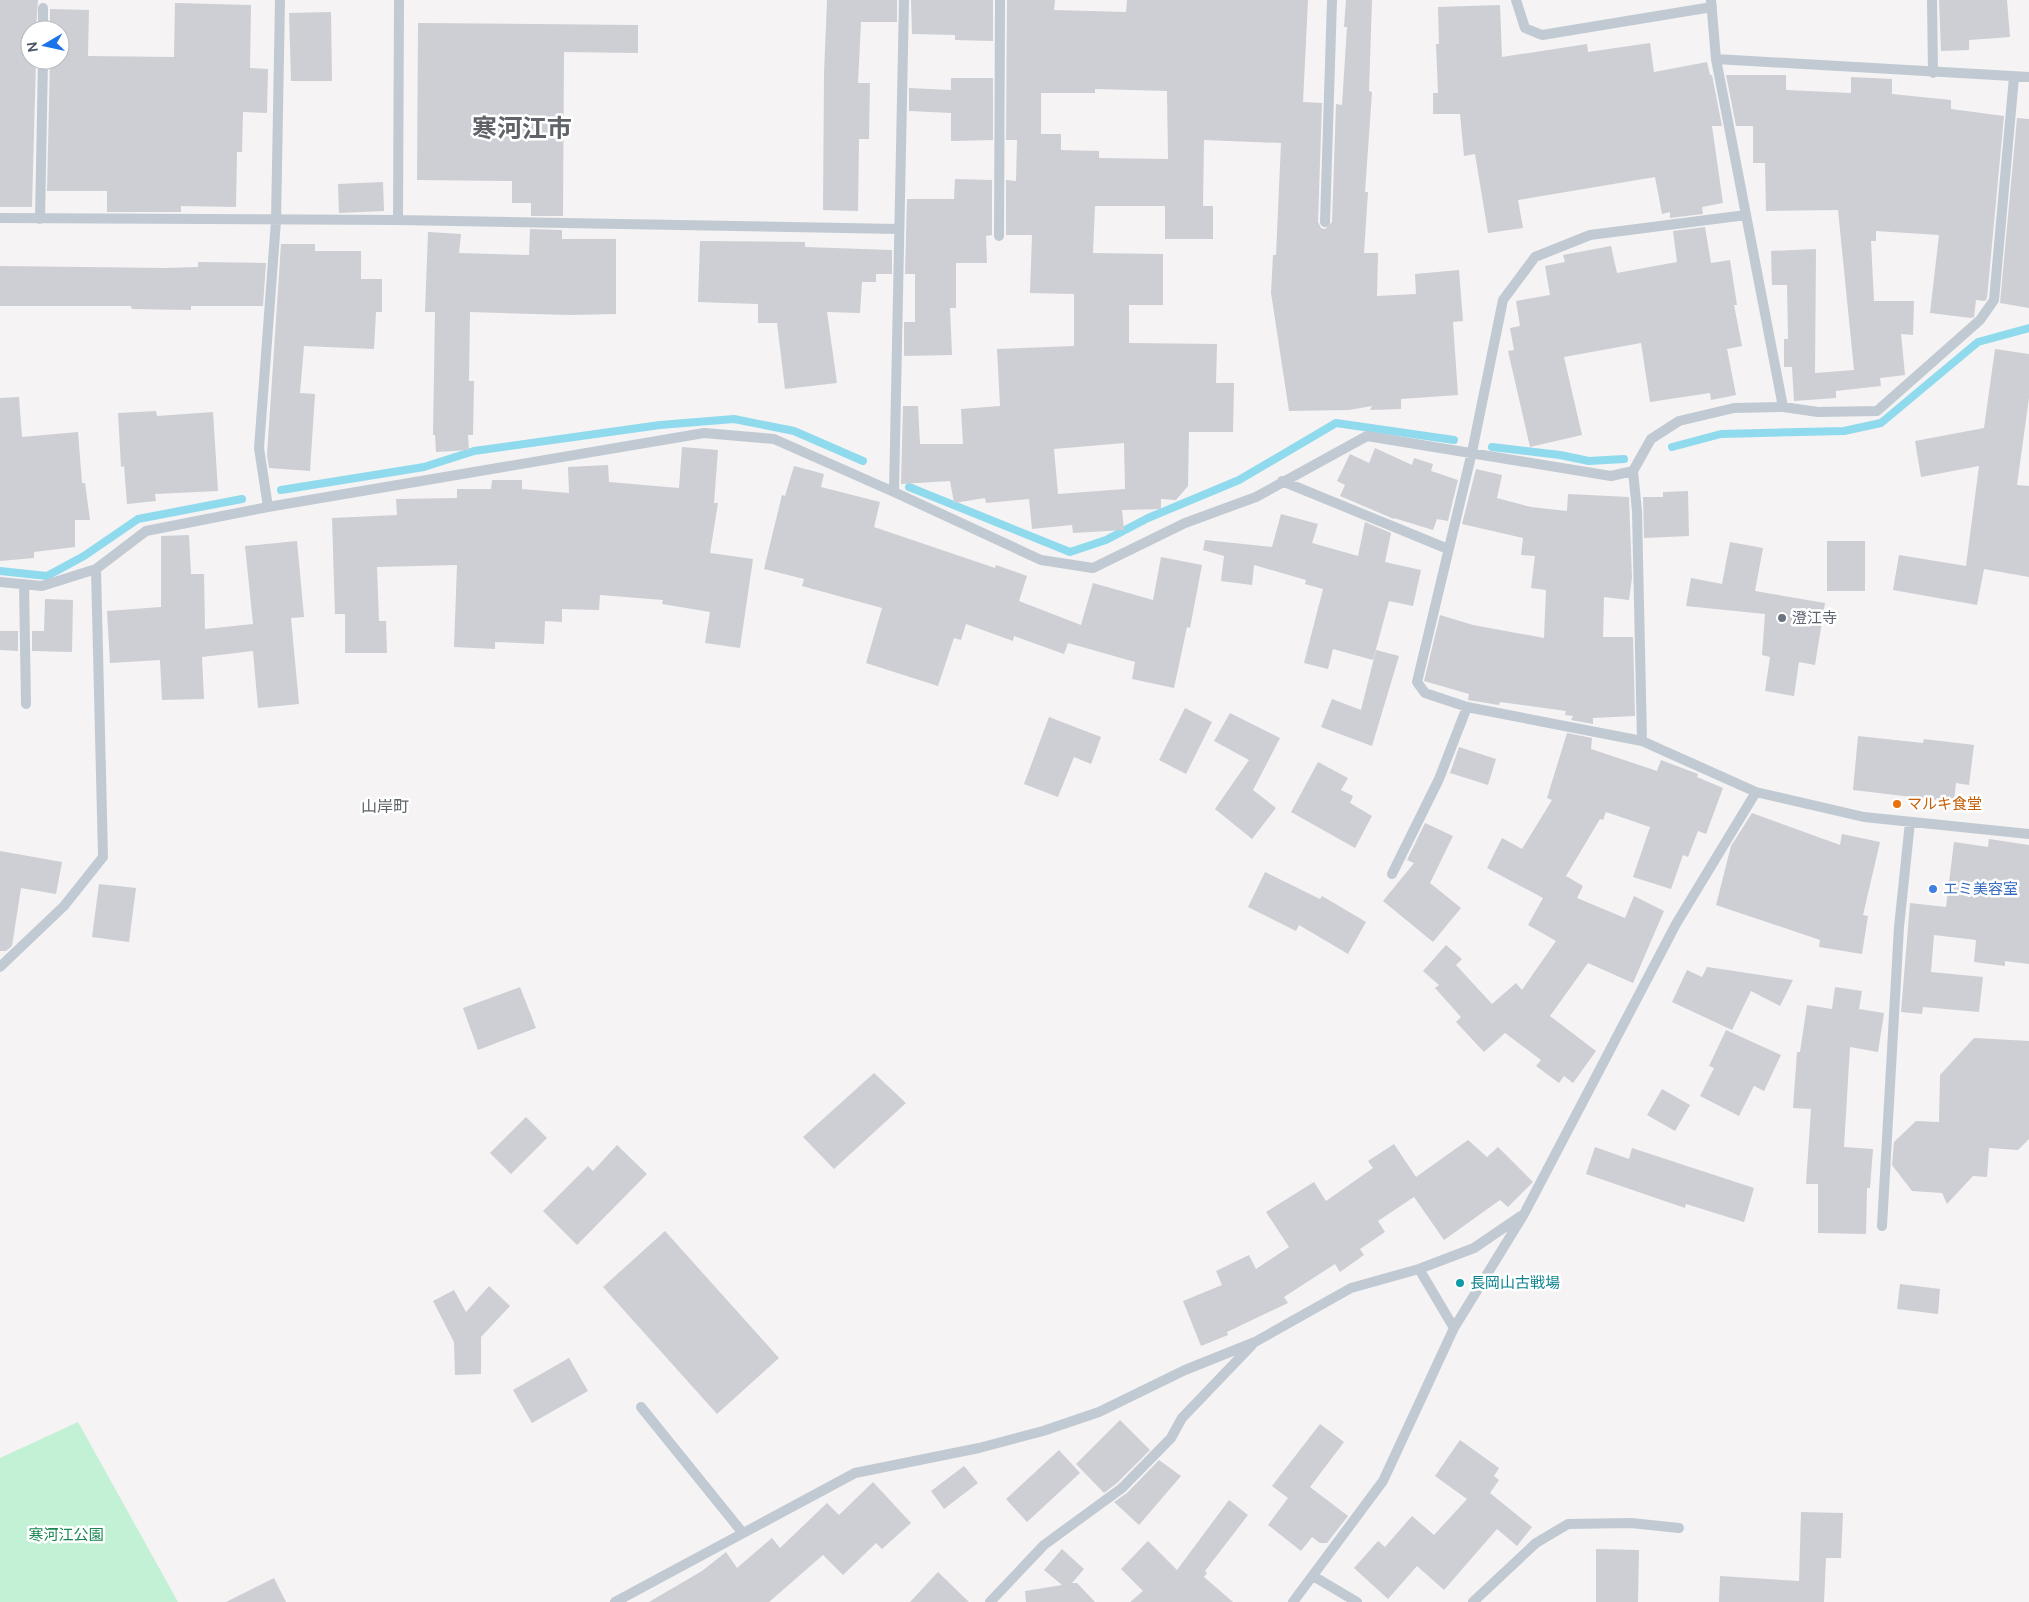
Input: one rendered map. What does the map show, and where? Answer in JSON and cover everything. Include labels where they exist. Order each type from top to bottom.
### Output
[{"type":"lane","points":[[268,507],[259,448],[276,221],[280,0]]},
{"type":"lane","points":[[398,220],[399,0]]},
{"type":"lane","points":[[894,492],[904,0]]},
{"type":"lane","points":[[999,236],[1000,0]]},
{"type":"lane","points":[[1325,222],[1332,0]]},
{"type":"lane","points":[[1516,0],[1525,28],[1542,35],[1711,4],[1716,59],[1782,407]]},
{"type":"lane","points":[[1932,0],[1933,72]]},
{"type":"lane","points":[[43,8],[43,20]]},
{"type":"lane","points":[[1716,59],[2029,78]]},
{"type":"lane","points":[[40,219],[42,70]]},
{"type":"lane","points":[[1642,740],[1637,511],[1633,471],[1651,438],[1679,421],[1734,408],[1782,407],[1818,412],[1876,411],[1980,320],[1994,300],[2014,77]]},
{"type":"lane","points":[[1746,215],[1590,235],[1536,257],[1504,300],[1472,452],[1416,682],[1425,693],[1467,707],[1642,740],[1756,792],[1864,817],[2029,834]]},
{"type":"lane","points":[[0,218],[276,221],[398,220],[898,229]]},
{"type":"lane","points":[[0,582],[42,586],[96,569],[146,531],[268,507],[704,433],[774,439],[1041,560],[1093,568],[1184,522],[1256,497],[1282,481],[1367,436],[1610,476],[1633,471]]},
{"type":"lane","points":[[1282,481],[1448,549]]},
{"type":"lane","points":[[0,967],[64,906],[104,856],[96,569]]},
{"type":"lane","points":[[24,584],[26,704]]},
{"type":"lane","points":[[1392,874],[1439,779],[1467,707]]},
{"type":"lane","points":[[1294,1602],[1384,1481],[1454,1328],[1524,1214],[1676,924],[1756,792]]},
{"type":"lane","points":[[1882,1226],[1899,927],[1910,822]]},
{"type":"lane","points":[[615,1602],[742,1532],[855,1473],[979,1448],[1043,1431],[1099,1412],[1184,1370],[1255,1342],[1351,1288],[1419,1269],[1474,1248],[1524,1214]]},
{"type":"lane","points":[[1419,1269],[1454,1328]]},
{"type":"lane","points":[[990,1602],[1044,1545],[1122,1488],[1171,1438],[1182,1418],[1255,1342]]},
{"type":"lane","points":[[641,1407],[742,1532]]},
{"type":"lane","points":[[1473,1602],[1536,1543],[1568,1524],[1632,1523],[1679,1528]]},
{"type":"lane","points":[[1313,1576],[1357,1602]]},
{"type":"green space","name":"寒河江公園","points":[[78,1422],[178,1602],[0,1602],[0,1458]]},
{"type":"building","points":[[0,0],[38,0],[37,20],[20,20],[20,70],[36,70],[32,207],[0,207]]},
{"type":"building","points":[[827,0],[897,0],[897,22],[861,22],[858,83],[870,83],[869,139],[859,139],[858,211],[823,210],[824,73]]},
{"type":"building","points":[[911,0],[993,0],[993,41],[955,40],[955,35],[912,34]]},
{"type":"building","points":[[1007,0],[1055,0],[1054,10],[1126,12],[1127,0],[1308,0],[1303,102],[1322,103],[1318,222],[1321,228],[1325,229],[1332,222],[1336,104],[1342,105],[1347,27],[1344,27],[1346,0],[1372,0],[1369,91],[1372,92],[1365,192],[1368,192],[1364,253],[1378,253],[1377,296],[1416,294],[1415,274],[1459,270],[1463,321],[1453,322],[1458,395],[1401,399],[1401,409],[1370,410],[1372,406],[1349,410],[1289,411],[1271,293],[1273,255],[1276,255],[1281,143],[1204,140],[1203,206],[1213,206],[1213,239],[1165,239],[1165,206],[1095,206],[1093,253],[1163,254],[1163,305],[1129,305],[1129,343],[1217,344],[1216,383],[1234,383],[1233,432],[1189,432],[1188,486],[1176,500],[1161,499],[1161,509],[1122,510],[1124,530],[1073,533],[1072,525],[1032,529],[1029,499],[986,503],[985,498],[954,503],[950,481],[901,484],[903,406],[918,406],[920,444],[963,444],[961,409],[1000,406],[997,349],[1074,346],[1074,294],[1030,293],[1032,235],[1006,235],[1006,180],[1016,181],[1017,140],[1006,140]],"holes":[[[1095,89],[1167,91],[1168,159],[1099,158],[1099,151],[1061,150],[1061,134],[1041,134],[1041,93],[1095,93]],[[1124,443],[1125,489],[1058,494],[1054,449]]]},
{"type":"building","points":[[1939,0],[2007,0],[2010,37],[1969,40],[1969,50],[1941,51]]},
{"type":"building","points":[[175,3],[251,5],[250,68],[268,69],[267,113],[243,112],[242,152],[237,152],[236,207],[181,206],[181,212],[107,212],[107,191],[47,191],[50,70],[70,70],[70,20],[50,20],[50,9],[89,10],[88,56],[174,57]]},
{"type":"building","points":[[1500,5],[1502,57],[1587,44],[1588,52],[1650,43],[1654,72],[1707,62],[1710,75],[1712,75],[1722,126],[1712,126],[1723,203],[1702,207],[1703,214],[1670,218],[1670,212],[1662,214],[1655,177],[1518,200],[1523,228],[1488,233],[1475,154],[1464,156],[1460,114],[1433,114],[1433,93],[1438,93],[1436,44],[1439,44],[1438,7]]},
{"type":"building","points":[[331,12],[332,81],[291,81],[289,13]]},
{"type":"building","points":[[418,23],[638,25],[638,53],[564,52],[563,216],[531,216],[531,203],[512,203],[512,181],[417,180]]},
{"type":"building","points":[[1726,75],[1786,75],[1786,90],[1851,93],[1851,77],[1892,79],[1892,94],[1951,100],[1951,109],[2004,116],[1987,298],[1985,301],[1976,300],[1974,317],[1930,313],[1939,235],[1876,231],[1876,241],[1871,241],[1874,301],[1914,301],[1913,335],[1901,334],[1905,375],[1880,378],[1881,386],[1836,391],[1836,398],[1794,401],[1792,367],[1784,367],[1784,339],[1788,339],[1787,285],[1772,285],[1771,251],[1816,249],[1815,373],[1854,370],[1838,210],[1766,211],[1765,163],[1753,163],[1753,126],[1736,126]]},
{"type":"building","points":[[951,78],[993,78],[993,140],[951,141],[951,113],[909,111],[909,88],[951,90]]},
{"type":"building","points":[[2017,118],[2029,119],[2029,308],[2000,303]]},
{"type":"building","points":[[955,179],[992,180],[992,235],[986,236],[987,263],[956,263],[956,308],[950,308],[952,355],[904,356],[904,322],[915,322],[915,274],[905,274],[907,199],[954,199]]},
{"type":"building","points":[[383,182],[384,211],[339,213],[338,184]]},
{"type":"building","points":[[1705,227],[1711,263],[1730,260],[1737,305],[1734,305],[1742,346],[1727,349],[1736,395],[1711,400],[1710,393],[1650,402],[1641,343],[1564,357],[1582,435],[1530,447],[1508,351],[1514,350],[1510,328],[1520,326],[1516,301],[1550,295],[1545,266],[1565,262],[1563,255],[1611,246],[1617,273],[1677,262],[1673,231]]},
{"type":"building","points":[[530,229],[562,230],[562,239],[616,239],[616,314],[570,315],[470,312],[469,381],[474,381],[473,435],[468,435],[469,450],[436,452],[435,435],[433,435],[435,312],[425,312],[428,232],[461,234],[459,253],[529,255]]},
{"type":"building","points":[[700,241],[805,242],[805,247],[892,250],[892,274],[876,274],[876,282],[862,282],[860,313],[827,312],[837,383],[785,389],[777,323],[758,323],[758,304],[698,302]]},
{"type":"building","points":[[281,244],[315,244],[315,251],[361,251],[361,279],[382,279],[382,312],[376,312],[374,349],[304,346],[300,393],[315,394],[310,471],[269,468],[267,455]]},
{"type":"building","points":[[198,262],[266,263],[263,306],[191,306],[191,310],[132,309],[131,306],[0,306],[0,266],[165,268],[198,267]]},
{"type":"building","points":[[1995,349],[2029,354],[2029,398],[2017,485],[2029,486],[2029,577],[1984,569],[1977,605],[1893,590],[1899,555],[1966,566],[1979,466],[1921,477],[1915,441],[1984,428]]},
{"type":"building","points":[[19,397],[22,437],[78,432],[82,483],[85,483],[90,520],[75,520],[75,547],[34,552],[34,558],[0,561],[0,398]]},
{"type":"building","points":[[156,411],[157,416],[213,412],[218,491],[155,494],[156,501],[127,504],[124,466],[121,467],[118,413]]},
{"type":"building","points":[[682,447],[718,450],[714,503],[718,503],[710,553],[753,559],[740,648],[705,643],[710,612],[662,604],[663,600],[600,595],[599,610],[562,609],[562,622],[545,621],[544,644],[495,642],[495,649],[454,647],[457,565],[377,567],[379,621],[386,621],[387,653],[345,653],[345,614],[335,614],[332,518],[397,515],[396,499],[457,498],[457,489],[491,489],[492,480],[522,480],[522,489],[569,493],[568,467],[608,465],[609,482],[679,488]]},
{"type":"building","points":[[1375,448],[1412,465],[1414,458],[1433,464],[1431,471],[1458,480],[1448,521],[1437,519],[1433,530],[1394,519],[1340,496],[1345,485],[1337,481],[1350,454],[1369,463]]},
{"type":"building","points":[[794,466],[824,474],[821,487],[880,502],[874,527],[995,568],[996,565],[1027,576],[1019,601],[1081,625],[1093,583],[1153,600],[1161,557],[1202,565],[1190,628],[1187,627],[1174,688],[1132,679],[1135,662],[1068,643],[1064,654],[1014,636],[1013,641],[966,624],[961,640],[954,638],[938,686],[866,663],[882,608],[802,586],[804,579],[764,569],[782,495],[785,496]]},
{"type":"building","points":[[1476,469],[1502,475],[1497,498],[1531,507],[1567,511],[1568,494],[1629,497],[1632,578],[1629,600],[1604,597],[1603,637],[1633,637],[1635,716],[1593,718],[1593,724],[1571,720],[1573,716],[1565,715],[1566,711],[1500,702],[1499,705],[1468,700],[1469,694],[1424,681],[1440,615],[1473,625],[1544,638],[1546,590],[1531,588],[1535,556],[1521,555],[1523,538],[1462,524]]},
{"type":"building","points":[[1688,491],[1689,536],[1644,538],[1643,497],[1663,497],[1663,492]]},
{"type":"building","points":[[1281,514],[1318,524],[1312,543],[1358,556],[1365,522],[1391,533],[1385,562],[1421,570],[1413,606],[1389,601],[1373,660],[1333,649],[1328,669],[1304,663],[1323,589],[1305,584],[1306,580],[1254,565],[1252,585],[1221,581],[1224,556],[1203,550],[1205,540],[1272,547]]},
{"type":"building","points":[[189,535],[191,574],[204,574],[205,629],[253,624],[245,546],[297,541],[304,617],[291,618],[299,704],[258,708],[253,651],[202,657],[204,699],[162,700],[160,660],[110,663],[107,611],[161,607],[161,536]]},
{"type":"building","points":[[1827,541],[1865,541],[1865,591],[1827,591]]},
{"type":"building","points":[[1730,542],[1763,548],[1755,591],[1825,603],[1815,665],[1799,662],[1794,696],[1765,691],[1770,657],[1762,655],[1765,614],[1686,606],[1691,578],[1722,584]]},
{"type":"building","points":[[45,599],[73,600],[72,652],[32,651],[32,631],[44,631]]},
{"type":"building","points":[[0,631],[18,631],[18,651],[0,650]]},
{"type":"building","points":[[1376,650],[1399,656],[1372,746],[1321,727],[1332,699],[1361,710]]},
{"type":"building","points":[[1185,708],[1212,722],[1186,774],[1159,760]]},
{"type":"building","points":[[1230,713],[1280,738],[1253,790],[1276,808],[1252,839],[1215,809],[1249,760],[1214,741]]},
{"type":"building","points":[[1049,717],[1101,737],[1091,764],[1074,757],[1058,797],[1024,784]]},
{"type":"building","points":[[1567,733],[1592,738],[1591,749],[1657,771],[1661,760],[1698,774],[1697,777],[1723,788],[1706,834],[1698,831],[1688,857],[1683,855],[1671,889],[1633,877],[1650,827],[1606,812],[1603,820],[1600,819],[1566,876],[1583,886],[1577,898],[1625,918],[1634,896],[1664,911],[1633,983],[1588,963],[1550,1016],[1596,1051],[1573,1083],[1564,1076],[1559,1083],[1536,1066],[1541,1060],[1505,1033],[1484,1052],[1456,1022],[1461,1017],[1435,988],[1439,985],[1423,971],[1446,945],[1462,959],[1456,965],[1492,1004],[1516,983],[1522,990],[1556,941],[1528,925],[1543,898],[1487,868],[1502,838],[1522,849],[1552,800],[1547,798]]},
{"type":"building","points":[[1858,736],[1923,743],[1924,739],[1974,745],[1969,785],[1956,783],[1954,802],[1853,790]]},
{"type":"building","points":[[1459,747],[1496,759],[1488,785],[1450,773]]},
{"type":"building","points":[[1318,762],[1348,778],[1341,790],[1353,796],[1350,803],[1372,816],[1355,848],[1291,812]]},
{"type":"building","points":[[1752,813],[1840,845],[1842,834],[1880,842],[1863,915],[1868,916],[1862,954],[1819,947],[1820,940],[1716,905],[1731,846]]},
{"type":"building","points":[[1425,823],[1453,836],[1430,883],[1461,908],[1433,942],[1383,901],[1414,863],[1407,860]]},
{"type":"building","points":[[1989,839],[2029,845],[2029,964],[2005,961],[2005,966],[1974,962],[1976,940],[1934,935],[1931,972],[1983,977],[1979,1012],[1923,1007],[1922,1014],[1901,1012],[1910,903],[1946,907],[1954,842],[1988,847]]},
{"type":"building","points":[[0,851],[62,862],[56,894],[21,888],[12,946],[6,951],[0,951]]},
{"type":"building","points":[[1265,872],[1320,899],[1322,896],[1366,922],[1348,954],[1299,925],[1296,931],[1248,907]]},
{"type":"building","points":[[99,884],[136,888],[129,942],[92,937]]},
{"type":"building","points":[[1707,967],[1793,980],[1780,1006],[1751,991],[1732,1030],[1672,1002],[1687,970],[1702,977]]},
{"type":"building","points":[[520,987],[536,1028],[478,1050],[463,1008]]},
{"type":"building","points":[[1835,987],[1862,991],[1859,1009],[1884,1013],[1878,1052],[1850,1047],[1844,1147],[1873,1149],[1870,1188],[1867,1188],[1866,1234],[1818,1233],[1818,1184],[1806,1184],[1811,1109],[1793,1108],[1797,1052],[1800,1052],[1807,1005],[1832,1009]]},
{"type":"building","points":[[1726,1030],[1781,1055],[1764,1091],[1754,1086],[1739,1116],[1700,1096],[1714,1068],[1709,1066]]},
{"type":"building","points":[[1974,1038],[2029,1041],[2029,1139],[2018,1150],[1989,1148],[1987,1177],[1973,1176],[1947,1204],[1942,1193],[1912,1191],[1892,1165],[1894,1142],[1916,1121],[1939,1122],[1940,1075]]},
{"type":"building","points":[[874,1073],[906,1103],[834,1169],[803,1137]]},
{"type":"building","points":[[1662,1089],[1690,1105],[1675,1131],[1647,1115]]},
{"type":"building","points":[[526,1117],[547,1138],[511,1174],[490,1153]]},
{"type":"building","points":[[1468,1140],[1487,1157],[1498,1147],[1533,1182],[1508,1207],[1500,1200],[1444,1240],[1414,1197],[1378,1221],[1385,1232],[1360,1249],[1364,1255],[1340,1272],[1335,1264],[1284,1297],[1288,1303],[1227,1332],[1228,1335],[1201,1346],[1183,1301],[1222,1285],[1216,1271],[1249,1255],[1256,1269],[1289,1247],[1266,1212],[1314,1182],[1326,1201],[1373,1168],[1368,1161],[1394,1144],[1416,1177]]},
{"type":"building","points":[[617,1145],[647,1174],[577,1245],[543,1211],[588,1166],[593,1171]]},
{"type":"building","points":[[1595,1147],[1629,1159],[1632,1148],[1754,1188],[1744,1222],[1686,1204],[1685,1208],[1586,1174]]},
{"type":"building","points":[[665,1231],[779,1358],[717,1414],[603,1287]]},
{"type":"building","points":[[1900,1284],[1940,1289],[1938,1314],[1897,1309]]},
{"type":"building","points":[[489,1286],[510,1306],[481,1337],[481,1374],[455,1375],[454,1342],[433,1301],[454,1290],[466,1312]]},
{"type":"building","points":[[569,1358],[588,1391],[532,1423],[513,1390]]},
{"type":"building","points":[[1120,1420],[1150,1450],[1117,1483],[1104,1493],[1076,1464]]},
{"type":"building","points":[[1320,1424],[1344,1442],[1310,1487],[1348,1516],[1327,1543],[1320,1543],[1312,1537],[1301,1551],[1268,1525],[1288,1498],[1272,1486]]},
{"type":"building","points":[[1460,1440],[1499,1468],[1494,1476],[1499,1480],[1490,1493],[1532,1527],[1517,1546],[1497,1529],[1444,1590],[1417,1566],[1388,1599],[1354,1568],[1378,1541],[1385,1547],[1412,1516],[1434,1535],[1467,1499],[1435,1476]]},
{"type":"building","points":[[1059,1450],[1080,1473],[1027,1522],[1006,1499]]},
{"type":"building","points":[[1159,1460],[1181,1476],[1139,1525],[1114,1502],[1127,1493]]},
{"type":"building","points":[[964,1466],[978,1483],[944,1509],[931,1491]]},
{"type":"building","points":[[873,1482],[911,1523],[882,1549],[876,1543],[843,1575],[823,1555],[769,1602],[649,1602],[702,1571],[726,1552],[737,1568],[772,1538],[780,1548],[827,1503],[839,1515]]},
{"type":"building","points":[[1229,1500],[1248,1515],[1205,1571],[1207,1573],[1204,1577],[1233,1602],[1130,1602],[1143,1591],[1121,1569],[1148,1541],[1177,1570]]},
{"type":"building","points":[[1801,1512],[1843,1513],[1841,1558],[1826,1558],[1824,1602],[1719,1602],[1720,1576],[1799,1581]]},
{"type":"building","points":[[1062,1549],[1084,1569],[1072,1583],[1077,1583],[1095,1602],[1026,1602],[1025,1591],[1062,1585],[1044,1570]]},
{"type":"building","points":[[1596,1549],[1639,1550],[1638,1602],[1596,1602]]},
{"type":"building","points":[[938,1572],[969,1602],[910,1602]]},
{"type":"building","points":[[274,1578],[286,1602],[226,1602]]},
{"type":"waterway","points":[[1672,447],[1721,434],[1844,431],[1881,423],[1978,342],[2029,328]]},
{"type":"waterway","points":[[281,490],[424,467],[474,451],[660,425],[734,419],[794,431],[863,461]]},
{"type":"waterway","points":[[909,487],[1070,552],[1106,540],[1148,518],[1239,480],[1336,423],[1454,440]]},
{"type":"waterway","points":[[1492,447],[1560,455],[1589,461],[1624,459]]},
{"type":"waterway","points":[[0,571],[47,576],[84,556],[138,519],[242,499]]},
{"type":"place","name":"澄江寺","points":[[1782,618]]},
{"type":"place","name":"マルキ食堂","points":[[1897,804]]},
{"type":"place","name":"エミ美容室","points":[[1933,889]]},
{"type":"place","name":"長岡山古戦場","points":[[1460,1283]]},
{"type":"district","name":"寒河江市","points":[[522,128]]},
{"type":"district","name":"山岸町","points":[[385,806]]}]
